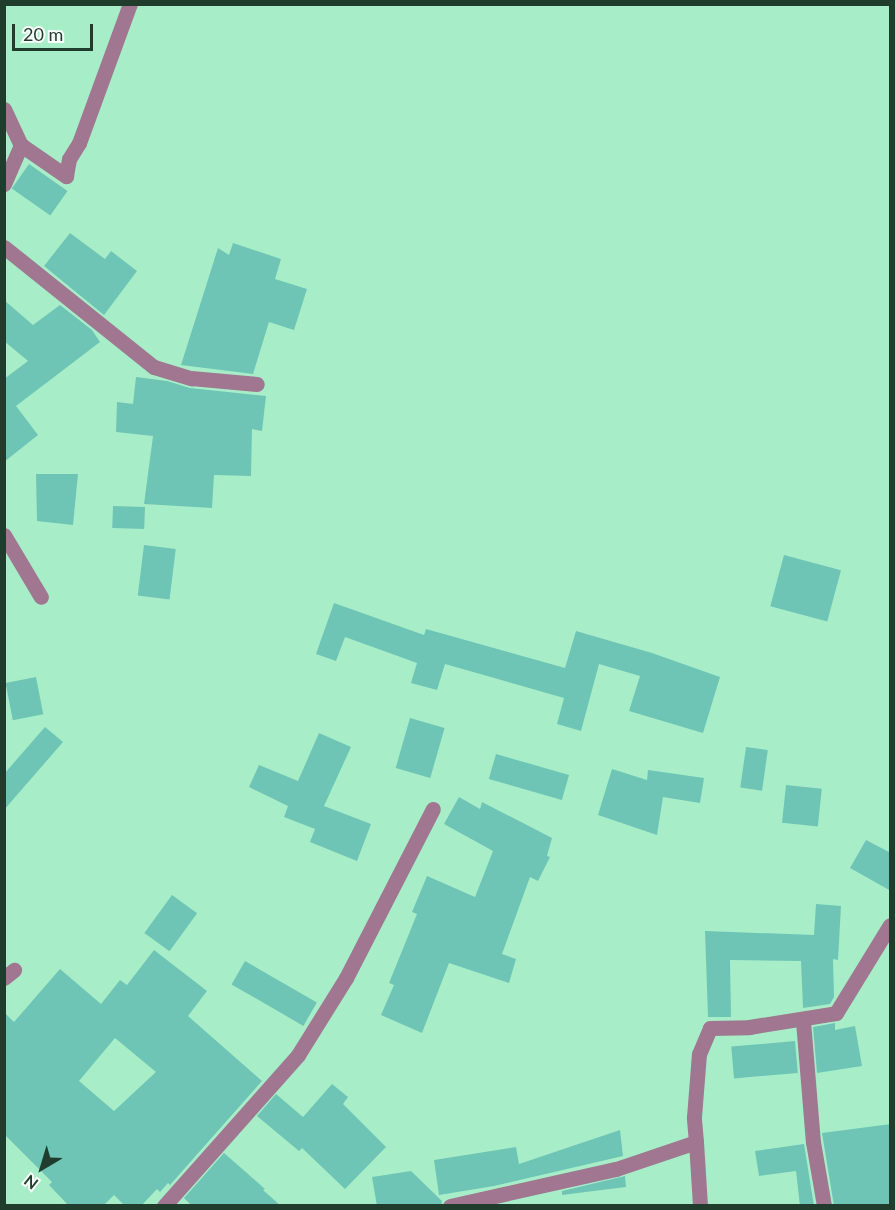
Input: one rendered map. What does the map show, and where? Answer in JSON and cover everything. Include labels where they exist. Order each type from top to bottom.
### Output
[{"type":"street","points":[[4,109],[21,145],[66,176],[69,159],[80,143],[130,4]]},
{"type":"street","points":[[4,184],[21,145]]},
{"type":"street","points":[[4,247],[154,367],[191,378],[257,384]]},
{"type":"street","points":[[4,535],[41,597]]},
{"type":"street","points":[[164,1206],[298,1055],[346,978],[433,808]]},
{"type":"street","points":[[700,1206],[694,1117],[699,1054],[710,1028],[749,1027],[803,1021],[836,1013],[891,925]]},
{"type":"street","points":[[803,1021],[813,1142],[824,1206]]},
{"type":"street","points":[[450,1206],[616,1169],[696,1142]]},
{"type":"building","points":[[29,164],[68,191],[50,216],[12,189]]},
{"type":"building","points":[[70,233],[105,259],[111,251],[137,271],[104,315],[44,266]]},
{"type":"building","points":[[233,243],[281,259],[275,279],[307,289],[294,330],[269,322],[253,374],[181,365],[218,248],[229,255]]},
{"type":"building","points":[[4,300],[33,325],[60,305],[92,330],[100,342],[16,406],[38,435],[4,462],[4,379],[28,361],[4,341]]},
{"type":"building","points":[[136,377],[167,381],[190,388],[266,396],[262,431],[252,429],[251,476],[214,475],[212,508],[144,504],[153,436],[116,432],[117,402],[133,404]]},
{"type":"building","points":[[36,474],[78,474],[73,525],[37,521]]},
{"type":"building","points":[[113,506],[145,507],[144,529],[112,528]]},
{"type":"building","points":[[144,545],[176,549],[170,600],[138,596]]},
{"type":"building","points":[[784,555],[841,570],[827,621],[770,606]]},
{"type":"building","points":[[334,603],[424,635],[426,629],[565,668],[576,631],[652,653],[720,677],[703,733],[629,711],[640,676],[599,664],[581,731],[557,724],[564,698],[445,664],[437,690],[411,683],[417,663],[345,637],[336,661],[316,654]]},
{"type":"building","points":[[36,677],[43,714],[13,720],[6,683]]},
{"type":"building","points":[[410,718],[445,728],[430,778],[396,768]]},
{"type":"building","points":[[45,727],[63,742],[4,810],[4,774]]},
{"type":"building","points":[[319,733],[351,747],[324,806],[371,824],[357,861],[310,842],[315,829],[284,817],[288,806],[249,787],[259,765],[298,781]]},
{"type":"building","points":[[746,747],[768,750],[762,791],[740,788]]},
{"type":"building","points":[[496,754],[569,775],[562,800],[489,779]]},
{"type":"building","points":[[612,769],[647,780],[648,770],[704,778],[700,803],[663,797],[657,835],[598,815]]},
{"type":"building","points":[[786,785],[822,789],[818,827],[782,823]]},
{"type":"building","points":[[459,797],[480,809],[482,802],[552,838],[547,856],[550,857],[538,881],[530,877],[502,954],[516,959],[509,983],[449,963],[422,1033],[381,1015],[394,985],[389,983],[417,914],[412,912],[427,876],[475,897],[493,851],[444,824]]},
{"type":"building","points":[[866,840],[891,853],[891,891],[850,868]]},
{"type":"building","points":[[172,895],[197,913],[169,951],[144,933]]},
{"type":"building","points":[[816,904],[841,906],[838,960],[833,959],[834,997],[830,1004],[803,1008],[801,961],[730,960],[731,1017],[708,1017],[705,931],[814,935]]},
{"type":"building","points":[[154,950],[207,991],[188,1016],[262,1081],[170,1185],[168,1183],[160,1192],[157,1189],[141,1206],[125,1206],[114,1195],[103,1206],[69,1206],[49,1185],[52,1182],[4,1134],[4,1012],[14,1022],[60,969],[101,1004],[120,980],[127,985]],"holes":[[[115,1038],[156,1072],[114,1111],[79,1081]]]},
{"type":"building","points":[[245,961],[317,1002],[303,1026],[232,984]]},
{"type":"building","points":[[835,1023],[835,1030],[855,1026],[862,1066],[817,1073],[813,1027]]},
{"type":"building","points":[[795,1041],[798,1073],[734,1078],[731,1047]]},
{"type":"building","points":[[332,1084],[348,1097],[343,1104],[386,1147],[345,1189],[302,1148],[299,1151],[257,1116],[276,1094],[303,1117]]},
{"type":"building","points":[[891,1124],[891,1206],[834,1206],[822,1133]]},
{"type":"building","points":[[620,1130],[623,1156],[494,1186],[439,1195],[434,1160],[516,1147],[519,1164]]},
{"type":"building","points":[[804,1144],[814,1206],[800,1206],[796,1171],[759,1176],[755,1151]]},
{"type":"building","points":[[224,1153],[281,1206],[192,1206],[184,1198]]},
{"type":"building","points":[[411,1171],[442,1201],[441,1206],[377,1206],[372,1177]]},
{"type":"building","points":[[625,1176],[626,1187],[562,1195],[562,1191]]}]
